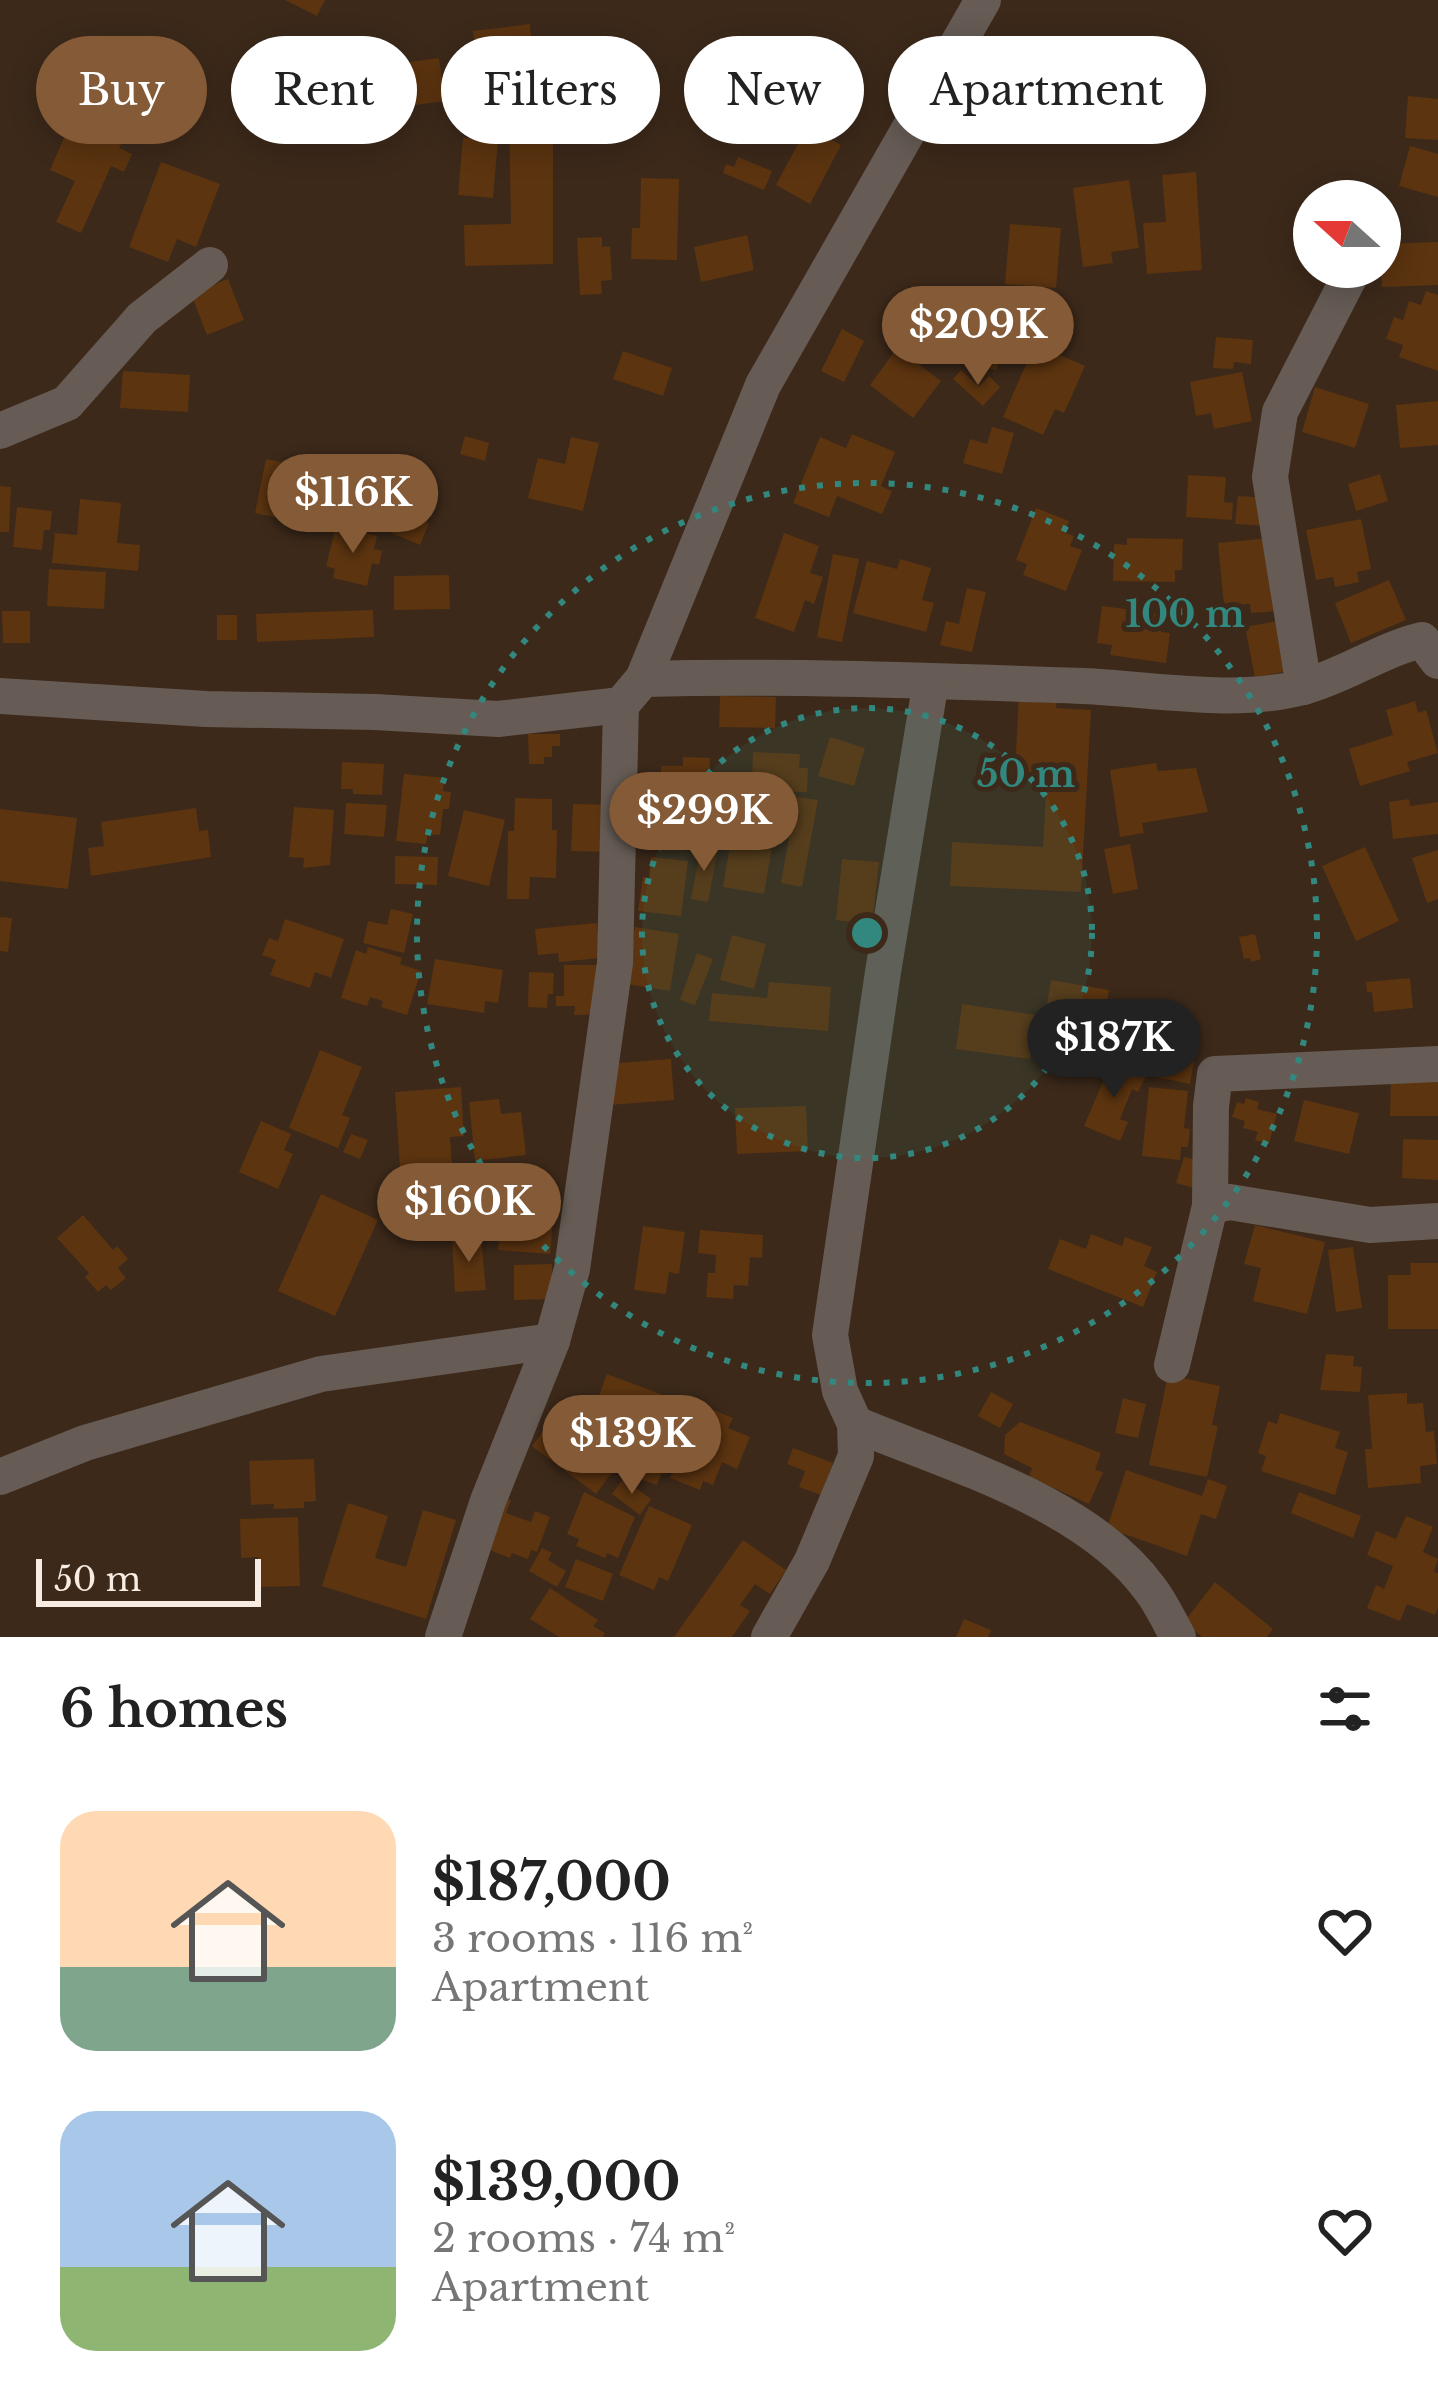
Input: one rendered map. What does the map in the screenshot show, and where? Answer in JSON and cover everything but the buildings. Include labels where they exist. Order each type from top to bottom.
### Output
[{"type":"street","points":[[443,1637],[488,1501],[552,1341],[572,1269],[615,962],[632,692],[763,385],[983,0]]},
{"type":"street","points":[[0,431],[67,403],[142,318],[210,265]]},
{"type":"street","points":[[1304,687],[1270,477],[1280,412],[1344,288]]},
{"type":"street","points":[[0,696],[499,719],[632,692],[749,676],[1238,695],[1304,687],[1395,647],[1423,640],[1438,661]]},
{"type":"street","points":[[769,1637],[838,1504],[856,1456],[855,1424],[839,1391],[830,1335],[931,681]]},
{"type":"street","points":[[1172,1365],[1210,1206],[1215,1074],[1438,1064]]},
{"type":"street","points":[[1210,1206],[1230,1202],[1370,1225],[1438,1221]]},
{"type":"street","points":[[0,1477],[85,1443],[321,1374],[552,1341]]},
{"type":"street","points":[[855,1424],[1003,1485],[1091,1531],[1149,1587],[1178,1637]]}]
